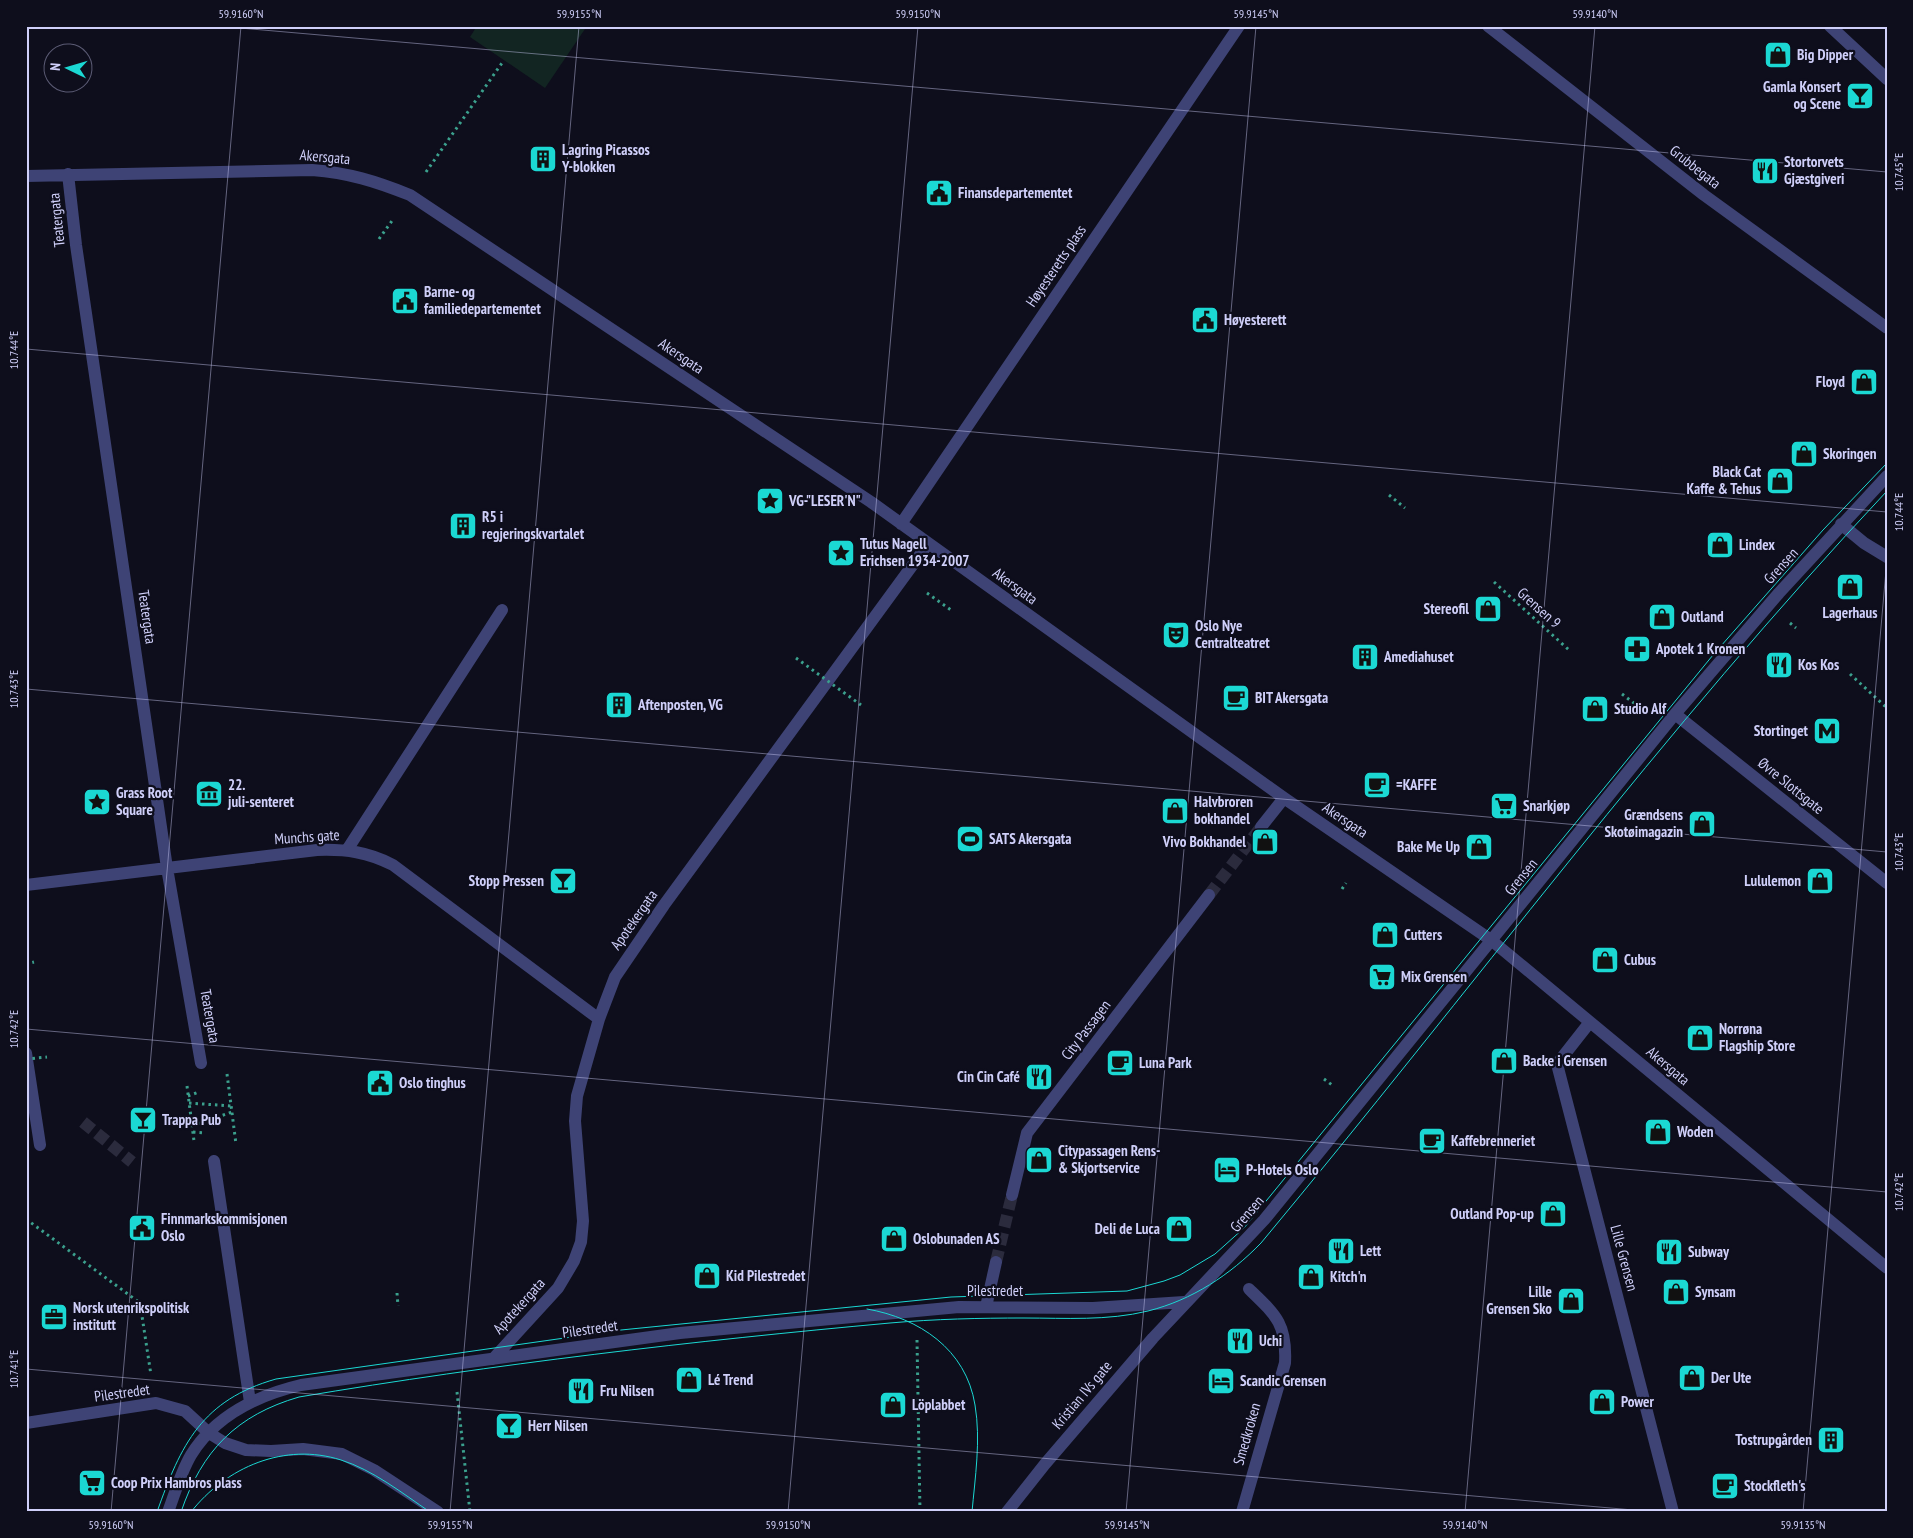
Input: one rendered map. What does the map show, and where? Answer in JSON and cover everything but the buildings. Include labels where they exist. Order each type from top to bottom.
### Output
[{"type":"street","name":"Høyesteretts plass","points":[[901,524],[1240,26]]},
{"type":"street","name":"Grubbegata","points":[[1488,26],[1704,195],[1887,328]]},
{"type":"street","points":[[1830,26],[1887,79]]},
{"type":"street","name":"Akersgata","points":[[26,176],[312,170],[341,172],[372,180],[410,195],[901,524],[1284,798],[1490,940],[1887,1268]]},
{"type":"street","name":"Teatergata","points":[[68,174],[76,245],[167,868],[201,1063]]},
{"type":"street","name":"Grensen","points":[[1184,1302],[1264,1220],[1490,940],[1676,714],[1841,524],[1887,476]]},
{"type":"street","points":[[1841,524],[1864,543],[1887,557]]},
{"type":"street","name":"Apotekergata","points":[[493,1359],[558,1288],[574,1261],[581,1242],[583,1222],[575,1121],[576,1104],[599,1018],[615,977],[637,942],[928,544]]},
{"type":"street","points":[[347,850],[502,610]]},
{"type":"street","name":"Øvre Slottsgate","points":[[1676,714],[1887,883]]},
{"type":"street","points":[[1261,827],[1284,798]]},
{"type":"street","name":"Munchs gate","points":[[26,885],[317,850],[347,850],[374,856],[393,865],[599,1018]]},
{"type":"street","name":"City Passagen","points":[[1012,1195],[1027,1133],[1209,895]]},
{"type":"street","name":"Lille Grensen","points":[[1590,1022],[1557,1064],[1673,1512]]},
{"type":"street","points":[[26,1053],[40,1145]]},
{"type":"street","points":[[214,1161],[250,1402]]},
{"type":"street","points":[[986,1307],[996,1262]]},
{"type":"street","name":"Smedkroken","points":[[1242,1512],[1285,1363],[1286,1341],[1280,1323],[1249,1289]]},
{"type":"street","name":"Pilestredet","points":[[26,1423],[156,1403],[185,1411],[209,1434],[225,1418],[250,1402],[277,1390],[301,1385],[680,1333],[959,1307],[1093,1308],[1184,1302]]},
{"type":"street","name":"Kristian IVs gate","points":[[1007,1512],[1106,1391],[1184,1302]]},
{"type":"street","points":[[168,1512],[191,1455],[209,1434],[225,1443],[246,1450],[271,1451],[303,1448],[342,1454],[374,1470],[438,1512]]},
{"type":"path","points":[[379,239],[504,60]]},
{"type":"path","points":[[1389,494],[1405,508]]},
{"type":"path","name":"Grensen 9","points":[[1494,582],[1569,650]]},
{"type":"path","points":[[1790,624],[1796,628]]},
{"type":"path","points":[[796,658],[861,705]]},
{"type":"path","points":[[1850,674],[1887,708]]},
{"type":"path","points":[[1622,694],[1643,710]]},
{"type":"path","points":[[1342,889],[1346,883]]},
{"type":"path","points":[[26,964],[34,962]]},
{"type":"path","points":[[26,1059],[47,1057]]},
{"type":"path","points":[[1324,1079],[1332,1085]]},
{"type":"path","points":[[228,1086],[236,1144]]},
{"type":"path","points":[[188,1091],[194,1137]]},
{"type":"path","points":[[189,1103],[231,1106]]},
{"type":"path","points":[[192,1126],[232,1112]]},
{"type":"path","points":[[26,1219],[140,1303],[156,1403]]},
{"type":"path","points":[[397,1293],[398,1306]]},
{"type":"path","points":[[917,1340],[920,1512]]},
{"type":"path","points":[[453,1364],[470,1512]]},
{"type":"green space","points":[[477,26],[587,26],[545,88],[470,37]]},
{"type":"tunnel","points":[[1209,895],[1261,827]]},
{"type":"tunnel","points":[[83,1122],[132,1162]]},
{"type":"tunnel","points":[[996,1262],[1012,1195]]},
{"type":"tram line","points":[[157,1512],[175,1465],[198,1428],[212,1412],[230,1399],[251,1388],[276,1379],[621,1330],[951,1297],[1127,1291],[1180,1275],[1215,1254],[1244,1228],[1713,655],[1823,530],[1887,463]]},
{"type":"tram line","points":[[181,1512],[200,1470],[211,1453],[225,1438],[257,1414],[299,1397],[520,1364],[816,1330],[941,1320],[1117,1316],[1148,1311],[1164,1306],[1209,1285],[1236,1266],[1261,1243],[1646,767],[1804,581],[1887,491]]},
{"type":"tram line","points":[[867,1309],[886,1313],[922,1329],[951,1352],[962,1368],[970,1385],[977,1418],[977,1459],[972,1512]]},
{"type":"tram line","points":[[191,1512],[221,1482],[239,1471],[258,1462],[299,1454],[320,1455],[353,1464],[387,1483],[430,1512]]},
{"type":"place","name":"Big Dipper","points":[[1778,55]]},
{"type":"place","name":"Gamla Konsert og Scene","points":[[1860,96]]},
{"type":"place","name":"Lagring Picassos Y-blokken","points":[[543,159]]},
{"type":"place","name":"Stortorvets Gjæstgiveri","points":[[1765,171]]},
{"type":"place","name":"Finansdepartementet","points":[[939,193]]},
{"type":"place","name":"Barne- og familiedepartementet","points":[[405,301]]},
{"type":"place","name":"Høyesterett","points":[[1205,320]]},
{"type":"place","name":"Floyd","points":[[1864,382]]},
{"type":"place","name":"Skoringen","points":[[1804,454]]},
{"type":"place","name":"Black Cat Kaffe & Tehus","points":[[1780,481]]},
{"type":"place","name":"VG-\"LESER'N\"","points":[[770,501]]},
{"type":"place","name":"R5 i regjeringskvartalet","points":[[463,526]]},
{"type":"place","name":"Lindex","points":[[1720,545]]},
{"type":"place","name":"Tutus Nagell Erichsen 1934-2007","points":[[841,553]]},
{"type":"place","name":"Lagerhaus","points":[[1850,587]]},
{"type":"place","name":"Stereofil","points":[[1488,609]]},
{"type":"place","name":"Outland","points":[[1662,617]]},
{"type":"place","name":"Oslo Nye Centralteatret","points":[[1176,635]]},
{"type":"place","name":"Apotek 1 Kronen","points":[[1637,649]]},
{"type":"place","name":"Amediahuset","points":[[1365,657]]},
{"type":"place","name":"Kos Kos","points":[[1779,665]]},
{"type":"place","name":"BIT Akersgata","points":[[1236,698]]},
{"type":"place","name":"Aftenposten, VG","points":[[619,705]]},
{"type":"place","name":"Studio Alf","points":[[1595,709]]},
{"type":"place","name":"Stortinget","points":[[1827,731]]},
{"type":"place","name":"=KAFFE","points":[[1377,785]]},
{"type":"place","name":"22. juli-senteret","points":[[209,794]]},
{"type":"place","name":"Grass Root Square","points":[[97,802]]},
{"type":"place","name":"Snarkjøp","points":[[1504,806]]},
{"type":"place","name":"Halvbroren bokhandel","points":[[1175,811]]},
{"type":"place","name":"Grændsens Skotøimagazin","points":[[1702,824]]},
{"type":"place","name":"SATS Akersgata","points":[[970,839]]},
{"type":"place","name":"Vivo Bokhandel","points":[[1265,842]]},
{"type":"place","name":"Bake Me Up","points":[[1479,847]]},
{"type":"place","name":"Stopp Pressen","points":[[563,881]]},
{"type":"place","name":"Lululemon","points":[[1820,881]]},
{"type":"place","name":"Cutters","points":[[1385,935]]},
{"type":"place","name":"Cubus","points":[[1605,960]]},
{"type":"place","name":"Mix Grensen","points":[[1382,977]]},
{"type":"place","name":"Norrøna Flagship Store","points":[[1700,1038]]},
{"type":"place","name":"Backe i Grensen","points":[[1504,1061]]},
{"type":"place","name":"Luna Park","points":[[1120,1063]]},
{"type":"place","name":"Cin Cin Café","points":[[1039,1077]]},
{"type":"place","name":"Oslo tinghus","points":[[380,1083]]},
{"type":"place","name":"Trappa Pub","points":[[143,1120]]},
{"type":"place","name":"Woden","points":[[1658,1132]]},
{"type":"place","name":"Kaffebrenneriet","points":[[1432,1141]]},
{"type":"place","name":"Citypassagen Rens- & Skjortservice","points":[[1039,1160]]},
{"type":"place","name":"P-Hotels Oslo","points":[[1227,1170]]},
{"type":"place","name":"Outland Pop-up","points":[[1553,1214]]},
{"type":"place","name":"Finnmarkskommisjonen Oslo","points":[[142,1228]]},
{"type":"place","name":"Deli de Luca","points":[[1179,1229]]},
{"type":"place","name":"Oslobunaden AS","points":[[894,1239]]},
{"type":"place","name":"Lett","points":[[1341,1251]]},
{"type":"place","name":"Subway","points":[[1669,1252]]},
{"type":"place","name":"Kid Pilestredet","points":[[707,1276]]},
{"type":"place","name":"Kitch'n","points":[[1311,1277]]},
{"type":"place","name":"Synsam","points":[[1676,1292]]},
{"type":"place","name":"Lille Grensen Sko","points":[[1571,1301]]},
{"type":"place","name":"Norsk utenrikspolitisk institutt","points":[[54,1317]]},
{"type":"place","name":"Uchi","points":[[1240,1341]]},
{"type":"place","name":"Der Ute","points":[[1692,1378]]},
{"type":"place","name":"Lé Trend","points":[[689,1380]]},
{"type":"place","name":"Scandic Grensen","points":[[1221,1381]]},
{"type":"place","name":"Fru Nilsen","points":[[581,1391]]},
{"type":"place","name":"Power","points":[[1602,1402]]},
{"type":"place","name":"Löplabbet","points":[[893,1405]]},
{"type":"place","name":"Herr Nilsen","points":[[509,1426]]},
{"type":"place","name":"Tostrupgården","points":[[1831,1440]]},
{"type":"place","name":"Coop Prix Hambros plass","points":[[92,1483]]},
{"type":"place","name":"Stockfleth's","points":[[1725,1486]]}]
